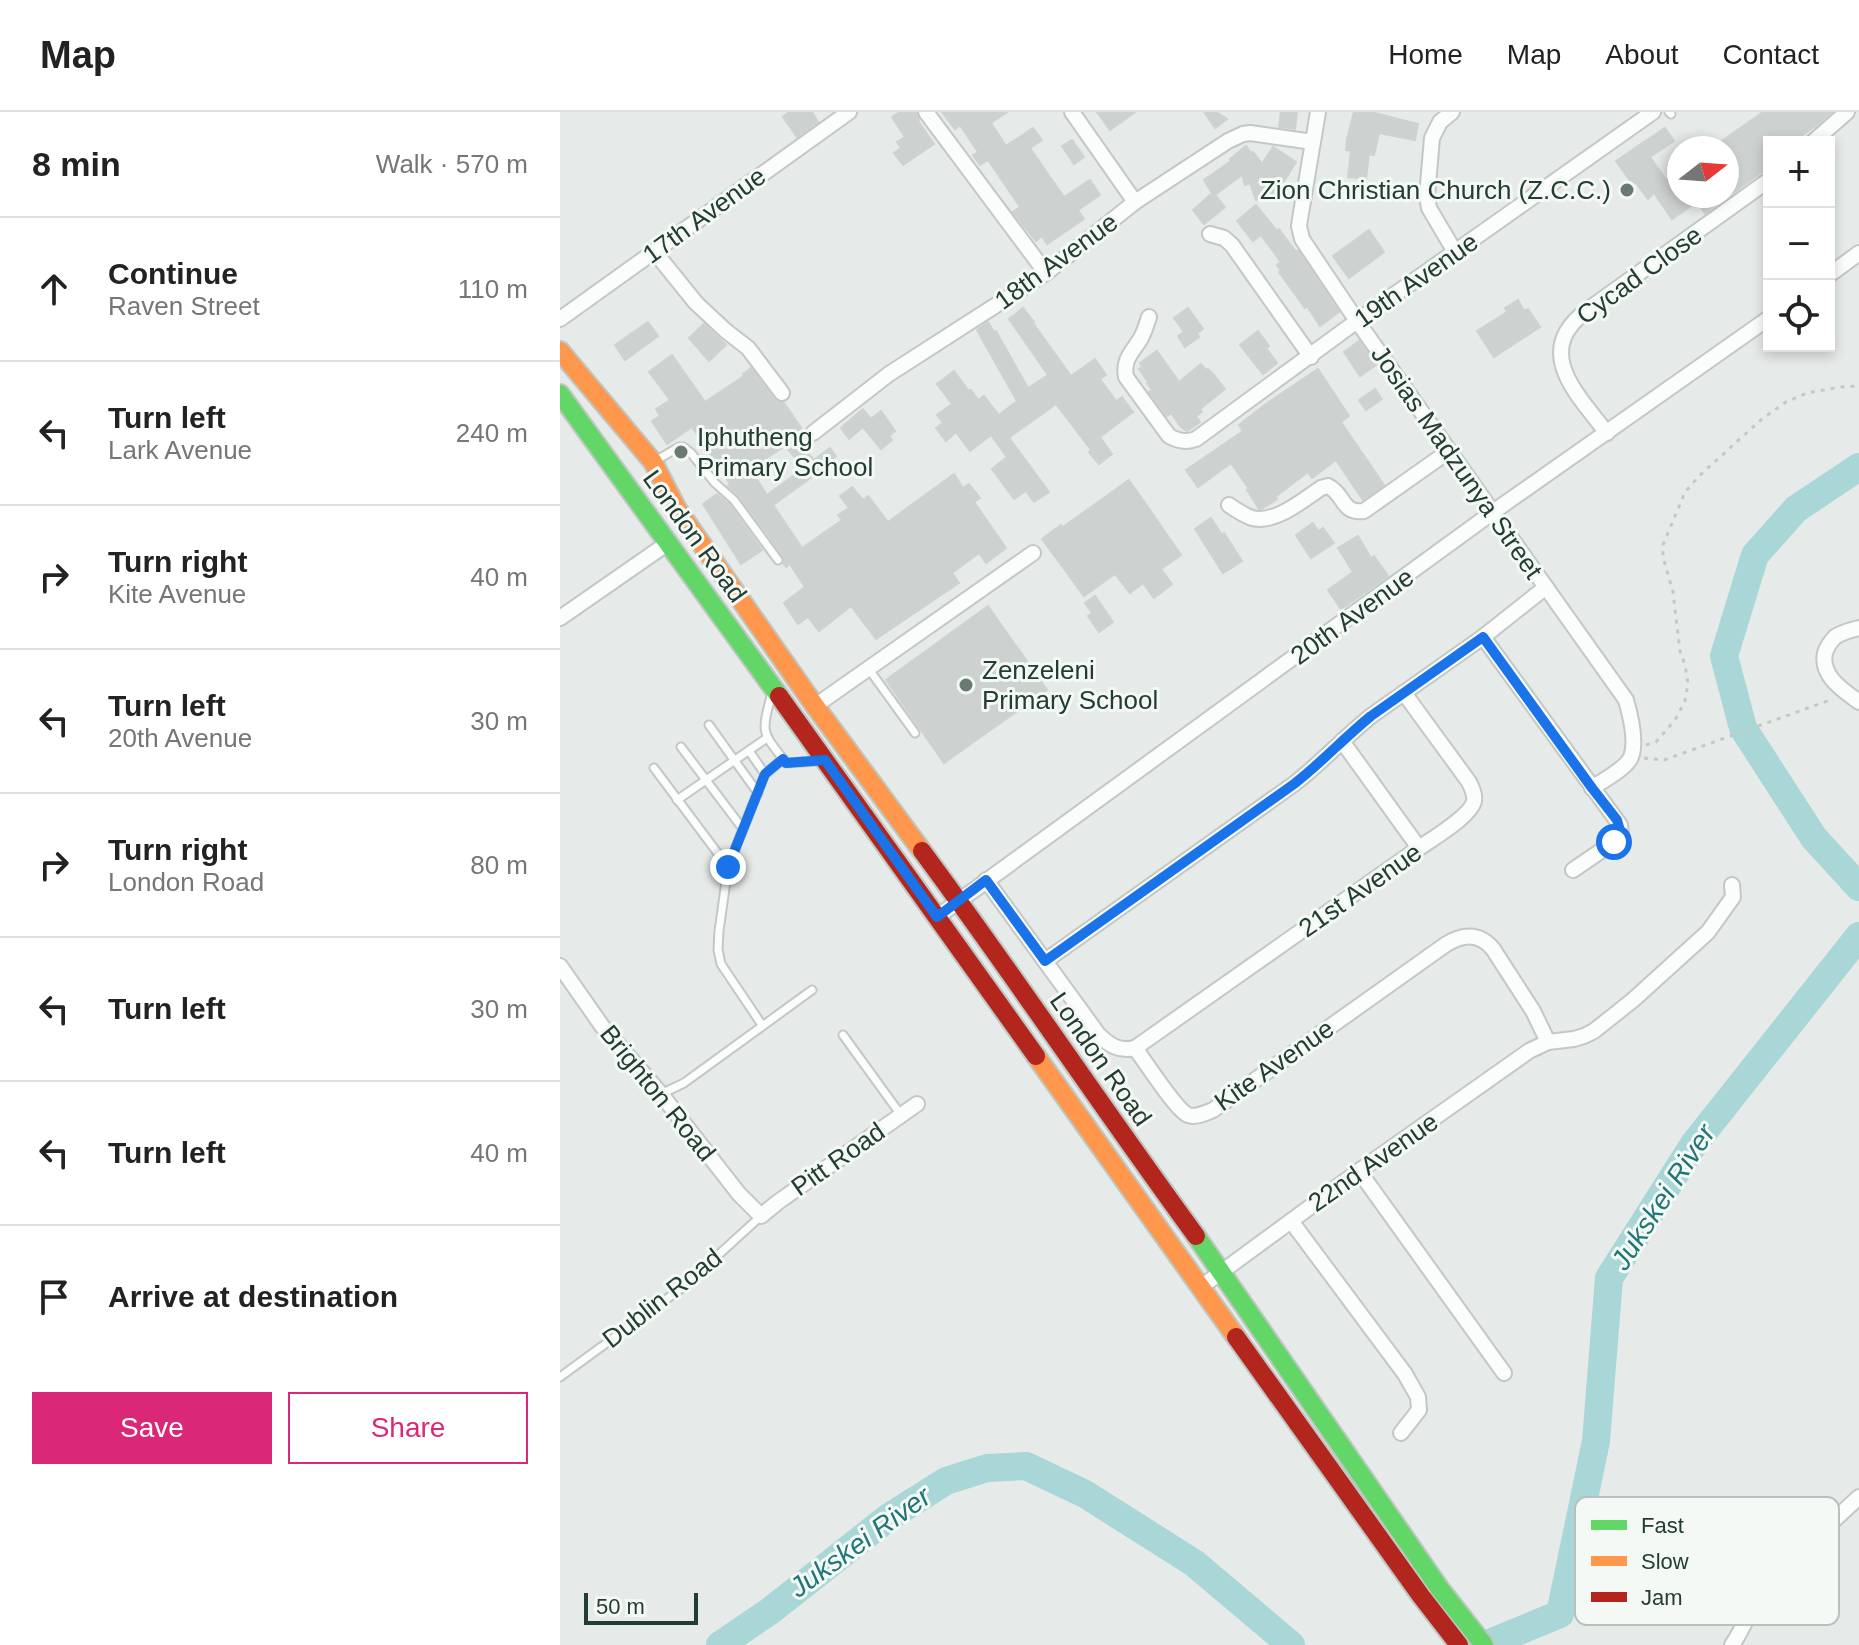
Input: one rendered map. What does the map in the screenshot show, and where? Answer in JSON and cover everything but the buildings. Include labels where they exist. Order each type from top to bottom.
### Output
[{"type":"main road","name":"London Road","points":[[560,351],[653,462],[677,509],[815,706],[959,901],[1114,1124],[1222,1272],[1440,1589],[1484,1645]]},
{"type":"main road","name":"London Road","points":[[560,394],[1459,1645]]},
{"type":"street","name":"17th Avenue","points":[[560,319],[849,112]]},
{"type":"street","points":[[926,112],[1046,273]]},
{"type":"street","points":[[1072,112],[1135,202]]},
{"type":"street","name":"Josias Madzunya Street","points":[[1318,112],[1300,219],[1302,239],[1624,696],[1630,717],[1632,751]]},
{"type":"street","points":[[1452,112],[1440,122],[1432,138],[1427,196],[1429,208],[1455,252]]},
{"type":"street","name":"19th Avenue","points":[[1149,317],[1142,336],[1128,355],[1125,373],[1166,433],[1179,441],[1196,439],[1653,112]]},
{"type":"street","points":[[1820,136],[1847,112]]},
{"type":"street","name":"18th Avenue","points":[[813,433],[889,374],[1046,273],[1135,202],[1228,141],[1243,134],[1258,133],[1313,142]]},
{"type":"street","name":"Cycad Close","points":[[1607,433],[1568,382],[1562,367],[1562,345],[1569,327],[1575,319],[1763,184]]},
{"type":"street","points":[[1210,234],[1224,238],[1232,245],[1311,357]]},
{"type":"street","points":[[654,251],[696,303],[748,348],[782,393]]},
{"type":"street","points":[[1835,271],[1859,253]]},
{"type":"street","name":"20th Avenue","points":[[937,917],[1493,512],[1763,322]]},
{"type":"street","points":[[1229,505],[1249,517],[1264,518],[1278,514],[1328,486],[1336,491],[1349,510],[1364,511],[1449,451]]},
{"type":"street","points":[[560,618],[668,543]]},
{"type":"street","points":[[815,706],[1033,553]]},
{"type":"street","points":[[1045,961],[1294,784],[1371,716],[1483,637],[1546,587]]},
{"type":"street","points":[[1859,628],[1832,639],[1825,655],[1825,666],[1841,688],[1859,702]]},
{"type":"street","points":[[1483,637],[1617,820],[1621,834],[1614,842],[1573,870]]},
{"type":"street","name":"21st Avenue","points":[[1135,1048],[1419,848],[1472,807],[1474,797],[1469,782],[1404,693]]},
{"type":"street","points":[[1342,741],[1419,848]]},
{"type":"street","points":[[1592,788],[1622,767],[1632,751]]},
{"type":"street","points":[[986,880],[1103,1039],[1120,1050],[1135,1048]]},
{"type":"street","name":"22nd Avenue","points":[[1201,1287],[1529,1051],[1548,1042],[1574,1039],[1594,1031],[1708,932],[1733,897],[1732,885]]},
{"type":"street","name":"Kite Avenue","points":[[1135,1048],[1179,1109],[1190,1116],[1204,1114],[1445,945],[1470,935],[1487,942],[1493,949],[1533,1011],[1548,1042]]},
{"type":"street","name":"Brighton Road","points":[[560,966],[602,1026],[661,1094],[739,1194],[761,1216]]},
{"type":"street","name":"Pitt Road","points":[[761,1216],[917,1104]]},
{"type":"street","points":[[1359,1171],[1504,1373]]},
{"type":"street","points":[[1291,1221],[1415,1390],[1419,1410],[1401,1433]]},
{"type":"street","points":[[1839,1515],[1859,1497]]},
{"type":"street","points":[[1732,1645],[1744,1625]]},
{"type":"lane","points":[[653,462],[679,447],[691,453],[715,483],[734,500],[778,560]]},
{"type":"lane","points":[[868,668],[915,733]]},
{"type":"lane","points":[[773,688],[765,721],[767,738],[786,763],[825,760]]},
{"type":"lane","points":[[709,725],[758,793]]},
{"type":"lane","points":[[677,800],[767,738]]},
{"type":"lane","points":[[681,747],[743,829]]},
{"type":"lane","points":[[749,751],[765,774]]},
{"type":"lane","points":[[762,1025],[721,964],[719,931],[728,867],[765,774],[783,759]]},
{"type":"lane","points":[[654,768],[728,867]]},
{"type":"lane","points":[[661,1094],[684,1083],[812,990]]},
{"type":"lane","points":[[843,1035],[901,1115]]},
{"type":"lane","name":"Dublin Road","points":[[560,1377],[683,1287],[761,1216]]},
{"type":"path","points":[[1632,751],[1656,742],[1675,720],[1685,701],[1688,683],[1663,545],[1685,492],[1762,419],[1786,402],[1807,393],[1859,386]]},
{"type":"path","points":[[1632,751],[1664,760],[1822,703]]},
{"type":"waterway","name":"Jukskei River","points":[[1859,467],[1796,509],[1755,555],[1724,656],[1743,728],[1814,838],[1859,887]]},
{"type":"waterway","name":"Jukskei River","points":[[1584,1497],[1596,1441],[1609,1278],[1694,1144],[1859,936]]},
{"type":"waterway","name":"Jukskei River","points":[[720,1645],[770,1611],[889,1517],[946,1481],[987,1468],[1026,1466],[1085,1494],[1194,1563],[1291,1645]]},
{"type":"waterway","name":"Jukskei River","points":[[1485,1645],[1560,1614],[1575,1542]]},
{"type":"traffic: fast","points":[[560,394],[779,696]]},
{"type":"traffic: fast","points":[[1196,1236],[1440,1589],[1484,1645]]},
{"type":"traffic: slow","points":[[560,351],[653,462],[677,509],[815,706],[922,851]]},
{"type":"traffic: slow","points":[[1036,1056],[1236,1337]]},
{"type":"traffic: jam","points":[[779,696],[1036,1056]]},
{"type":"traffic: jam","points":[[922,851],[1196,1236]]},
{"type":"traffic: jam","points":[[1236,1337],[1459,1645]]},
{"type":"place","name":"Zion Christian Church (Z.C.C.)","points":[[1627,190]]},
{"type":"place","name":"Iphutheng Primary School","points":[[681,452]]},
{"type":"place","name":"Zenzeleni Primary School","points":[[966,685]]},
{"type":"route","points":[[728,867],[765,774],[783,759],[792,764],[825,760],[937,917],[986,880],[1045,961],[1294,784],[1371,716],[1483,637],[1617,820],[1622,830],[1614,842]]}]
